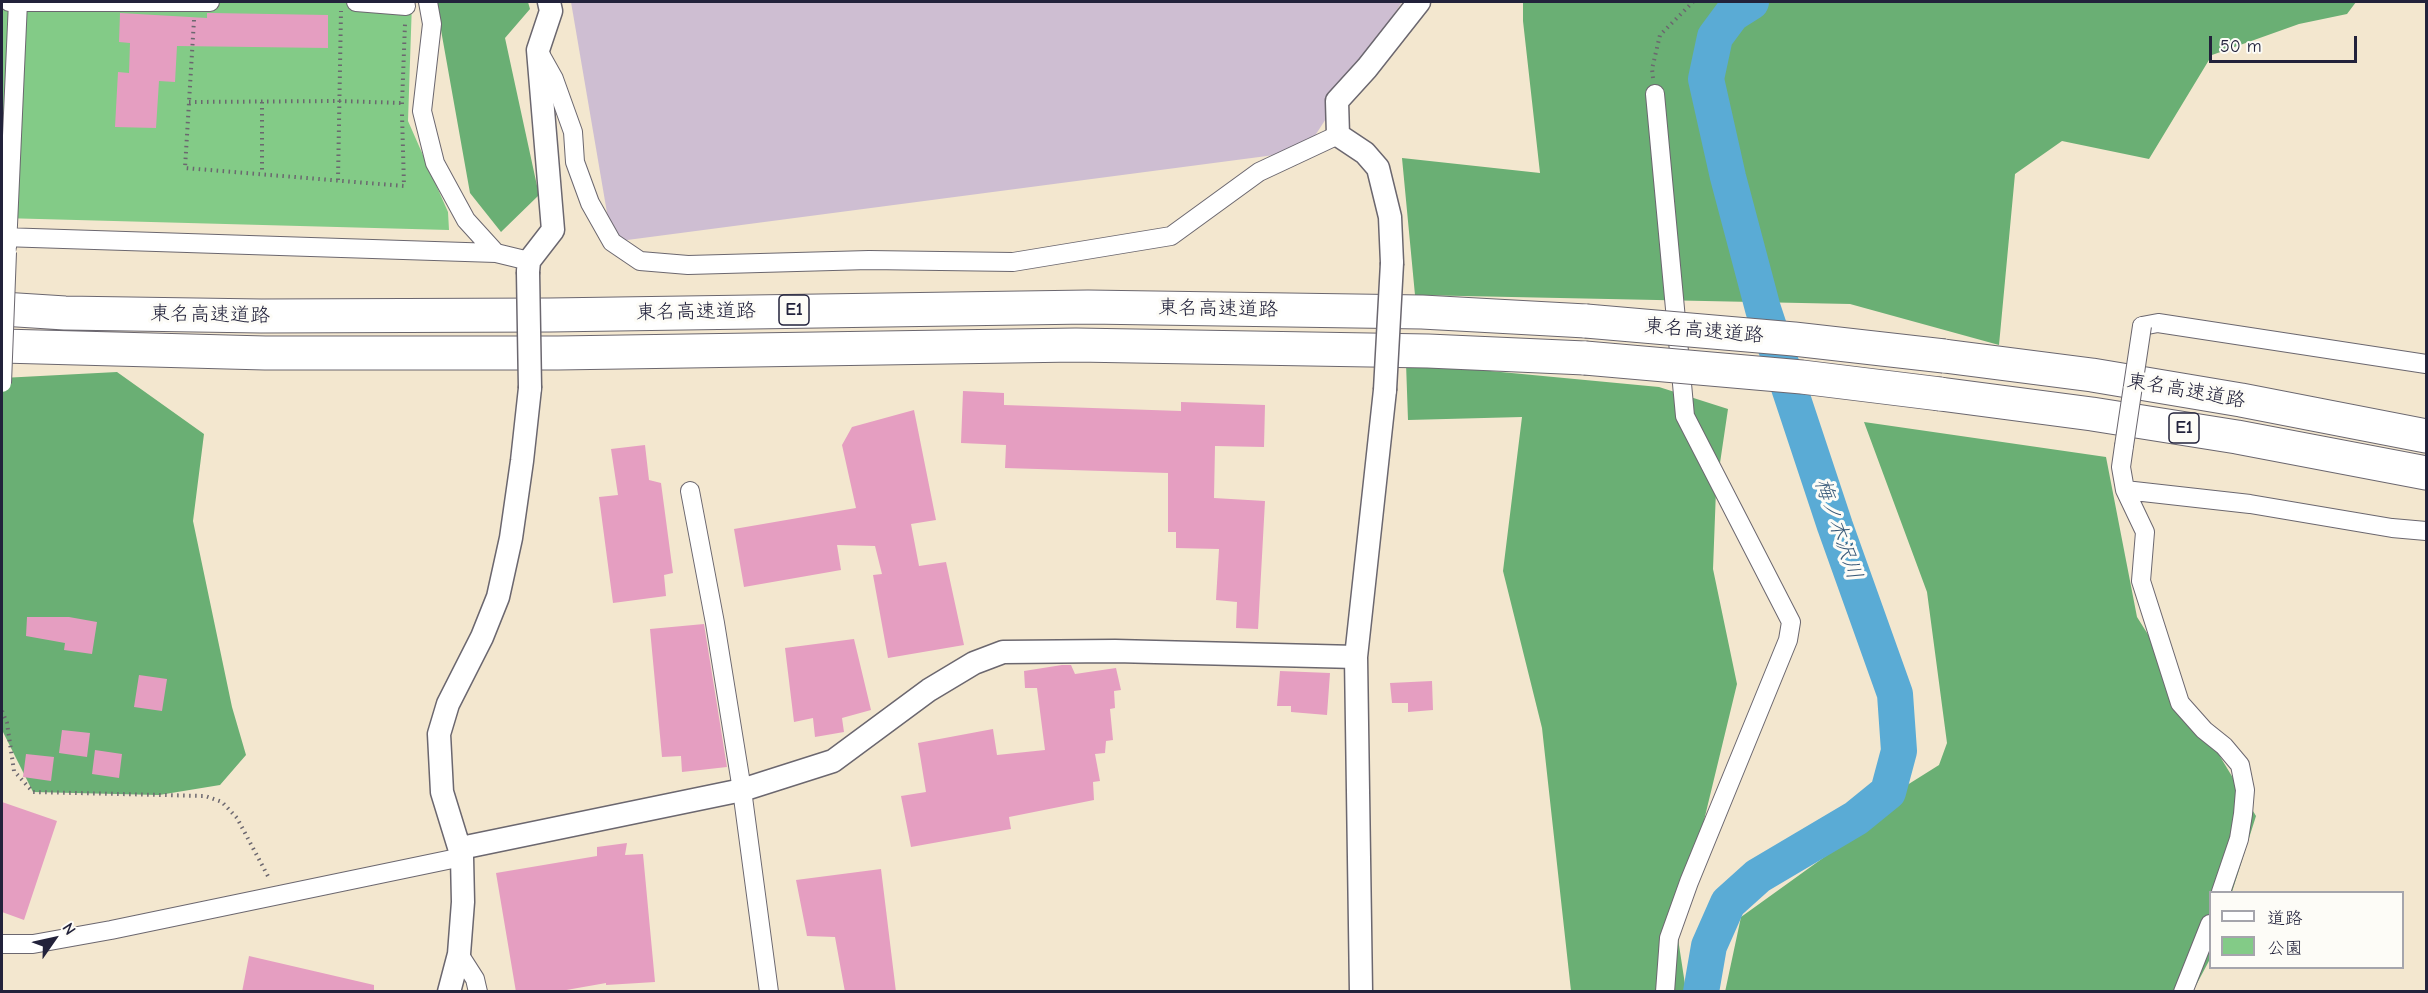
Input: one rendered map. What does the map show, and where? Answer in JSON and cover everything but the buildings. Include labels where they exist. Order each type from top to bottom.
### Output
[{"type":"highway","name":"東名高速道路","points":[[2,309],[76,313],[295,316],[550,315],[1088,307],[1422,312],[1586,321],[1794,339],[1944,356],[2092,375],[2253,402],[2427,436]]},
{"type":"highway","name":"東名高速道路","points":[[2,346],[347,353],[1076,345],[1417,351],[1584,358],[1802,377],[2092,414],[2237,436],[2427,473]]},
{"type":"street","points":[[2,383],[15,2],[210,2]]},
{"type":"street","points":[[356,2],[406,6]]},
{"type":"street","points":[[428,2],[432,24],[422,111],[435,163],[466,220],[496,252]]},
{"type":"street","points":[[449,992],[459,954],[463,902],[461,852],[442,792],[439,734],[448,704],[482,637],[498,597],[511,538],[530,388],[528,266],[553,230],[538,50],[551,11],[549,2]]},
{"type":"street","points":[[1338,135],[1337,101],[1367,68],[1419,2]]},
{"type":"street","points":[[538,50],[554,80],[573,132],[575,162],[590,202],[612,242],[640,261],[687,265],[868,260],[1013,262],[1171,236],[1259,172],[1338,135]]},
{"type":"street","points":[[1655,94],[1685,416],[1791,622],[1788,640],[1689,882],[1669,938],[1665,992]]},
{"type":"street","points":[[1338,135],[1365,153],[1378,168],[1390,217],[1392,263],[1385,390],[1356,657],[1360,992]]},
{"type":"street","points":[[6,242],[496,252],[528,266]]},
{"type":"street","points":[[2221,891],[2239,839],[2243,814],[2245,790],[2240,765],[2180,703],[2141,581],[2145,532],[2125,490],[2121,468],[2142,326],[2158,323],[2427,364]]},
{"type":"street","points":[[2125,490],[2250,504],[2392,528],[2427,531]]},
{"type":"street","points":[[690,491],[715,623],[742,790],[769,992]]},
{"type":"street","points":[[2,944],[33,944],[111,930],[742,790],[833,760],[929,690],[974,663],[1003,652],[1115,651],[1356,657]]},
{"type":"street","points":[[2183,992],[2209,929]]},
{"type":"street","points":[[459,954],[475,979],[477,992]]},
{"type":"path","points":[[195,2],[185,168],[404,186],[402,104],[406,6]]},
{"type":"path","points":[[338,180],[341,2]]},
{"type":"path","points":[[1655,94],[1652,69],[1660,35],[1693,2]]},
{"type":"path","points":[[189,102],[340,101],[402,104]]},
{"type":"path","points":[[262,102],[262,174]]},
{"type":"path","points":[[2,711],[7,723],[14,771],[33,792],[205,796],[222,802],[237,818],[277,894]]},
{"type":"shaded area","points":[[571,2],[1402,2],[1305,151],[612,242]]},
{"type":"green space","points":[[2,2],[412,2],[408,121],[448,212],[449,230],[2,218]]},
{"type":"green space","points":[[436,2],[528,2],[530,9],[505,38],[539,195],[501,232],[470,193]]},
{"type":"green space","points":[[1523,2],[2356,2],[2347,14],[2299,24],[2212,55],[2149,159],[2062,141],[2015,174],[1999,345],[1850,304],[1415,295],[1402,158],[1540,173],[1523,21]]},
{"type":"green space","points":[[1406,363],[1659,387],[1728,409],[1716,490],[1713,569],[1737,684],[1677,932],[1686,991],[1571,991],[1542,728],[1503,571],[1522,417],[1408,420]]},
{"type":"green space","points":[[117,372],[204,434],[193,521],[232,707],[246,755],[220,785],[159,795],[33,792],[2,730],[2,378]]},
{"type":"green space","points":[[1864,422],[2106,457],[2137,617],[2256,816],[2232,891],[2209,891],[2209,961],[2193,991],[1725,992],[1741,917],[1855,835],[1896,792],[1939,765],[1947,743],[1927,592]]},
{"type":"waterway","name":"梅ノ木沢川","points":[[1701,992],[1709,946],[1728,903],[1758,876],[1856,818],[1888,792],[1899,751],[1895,694],[1835,526],[1763,309],[1728,177],[1706,79],[1715,37],[1732,14],[1751,2]]}]
